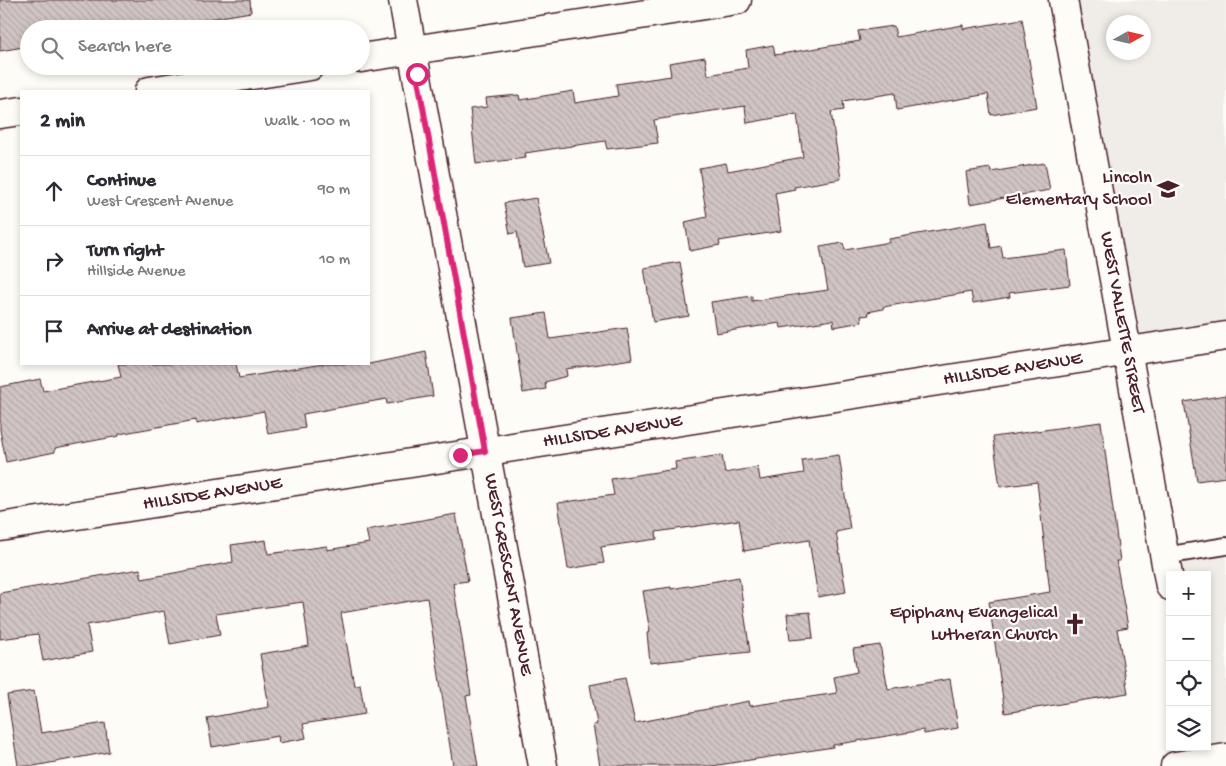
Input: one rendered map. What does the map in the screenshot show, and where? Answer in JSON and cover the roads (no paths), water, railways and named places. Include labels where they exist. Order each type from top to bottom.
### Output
[{"type":"street","name":"WEST CRESCENT AVENUE","points":[[403,0],[542,766]]},
{"type":"street","points":[[370,57],[737,0]]},
{"type":"street","name":"WEST VALLETTE STREET","points":[[1063,0],[1167,571]]},
{"type":"street","points":[[155,90],[252,75]]},
{"type":"street","points":[[0,114],[20,111]]},
{"type":"street","name":"HILLSIDE AVENUE","points":[[0,527],[1226,336]]},
{"type":"street","points":[[1192,760],[1226,758]]},
{"type":"lane","points":[[1164,556],[1226,546]]},
{"type":"place","name":"Lincoln Elementary School","points":[[1168,189]]},
{"type":"place","name":"Epiphany Evangelical Lutheran Church","points":[[1075,624]]}]
